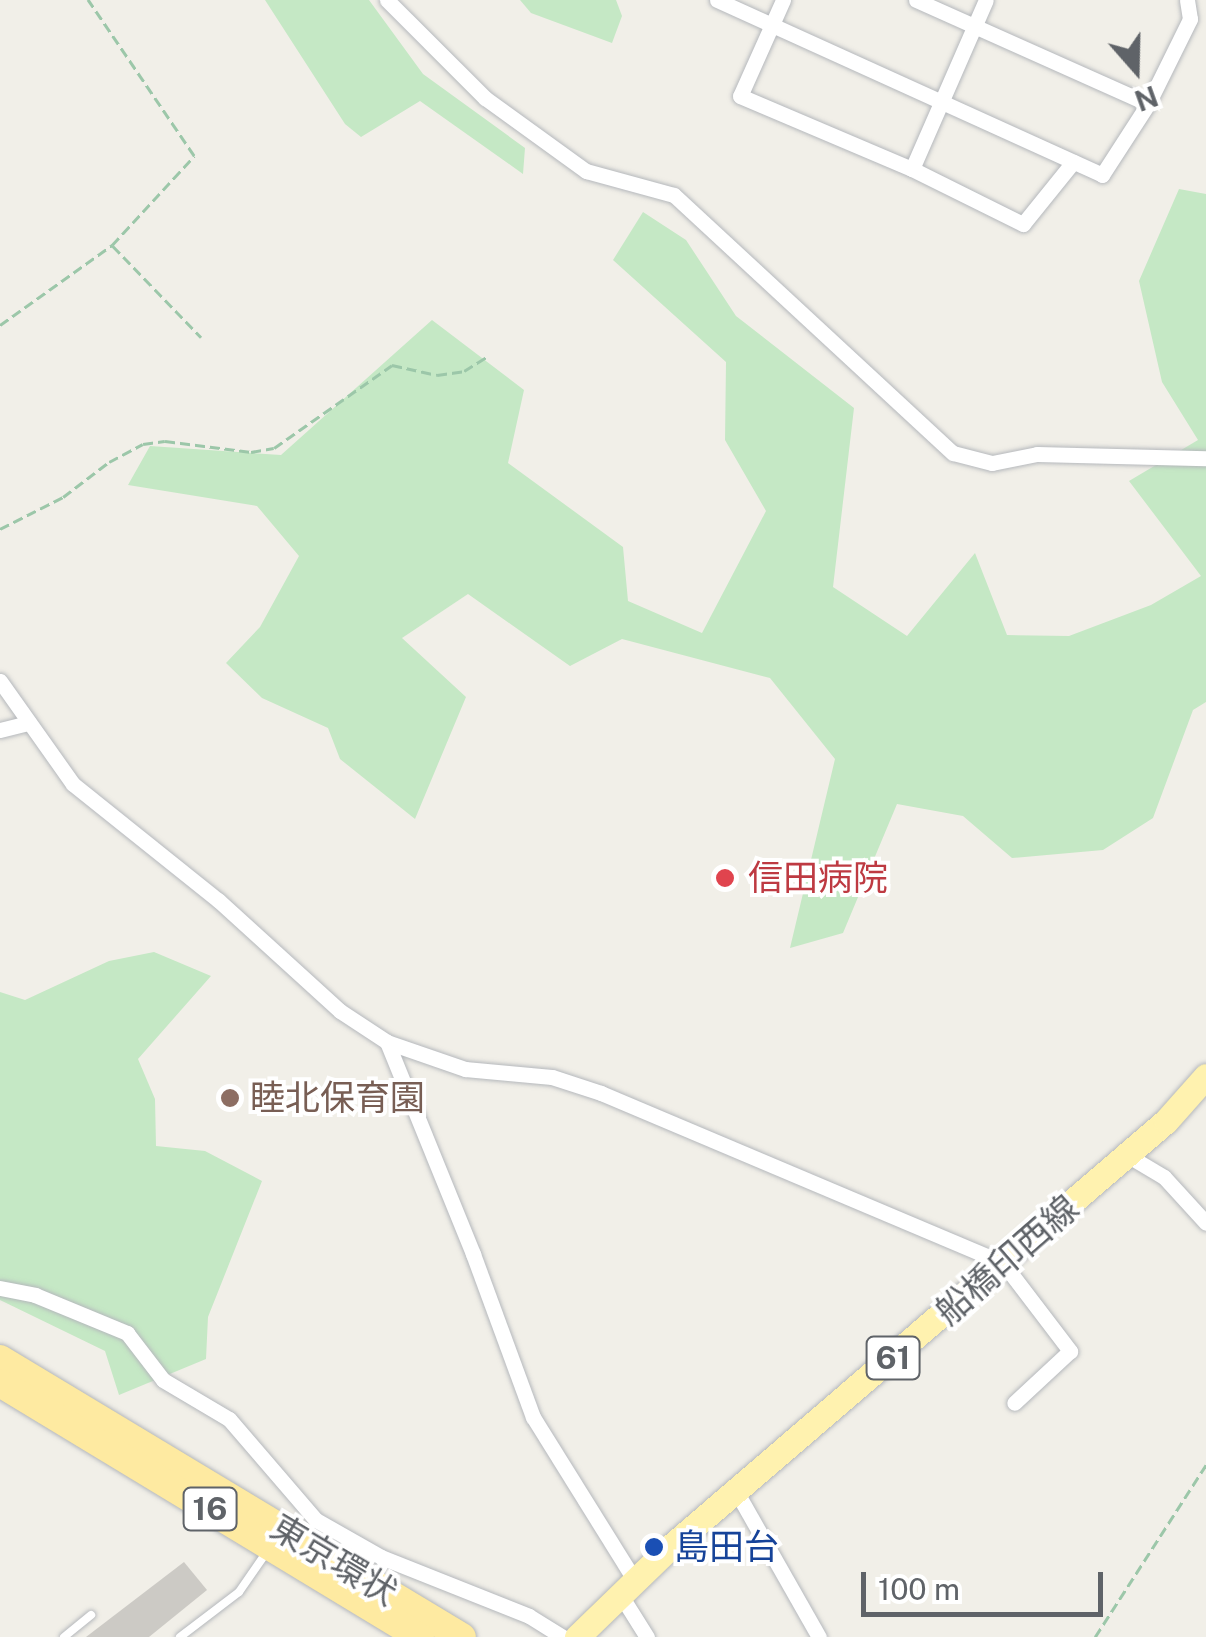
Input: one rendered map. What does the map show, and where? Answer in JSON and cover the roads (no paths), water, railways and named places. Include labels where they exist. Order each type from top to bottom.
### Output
[{"type":"highway","name":"東京環状","points":[[0,1360],[462,1637]]},
{"type":"highway","name":"東京環状","points":[[0,1383],[420,1637]]},
{"type":"main road","name":"船橋印西線","points":[[577,1637],[627,1587],[736,1491],[1181,1108],[1206,1076]]},
{"type":"street","points":[[387,0],[470,85],[586,170],[674,195],[953,453],[992,463],[1036,454],[1206,458]]},
{"type":"street","points":[[717,0],[1102,175],[1148,104],[1190,19],[1187,0]]},
{"type":"street","points":[[782,0],[740,96],[912,169],[1023,224],[1073,162]]},
{"type":"street","points":[[916,0],[1148,104]]},
{"type":"street","points":[[912,169],[986,0]]},
{"type":"street","points":[[0,681],[73,784],[218,900],[340,1011],[387,1042],[465,1069],[552,1077],[601,1094],[1003,1263],[1070,1351],[1014,1403]]},
{"type":"street","points":[[0,730],[29,722]]},
{"type":"street","points":[[387,1042],[480,1272],[533,1418],[627,1587],[647,1637]]},
{"type":"street","points":[[1128,1155],[1164,1176],[1206,1222]]},
{"type":"street","points":[[0,1288],[35,1295],[127,1334],[163,1380],[229,1419],[316,1520],[382,1557],[529,1616],[563,1637]]},
{"type":"street","points":[[736,1491],[819,1637]]},
{"type":"lane","points":[[180,1637],[238,1592],[271,1545]]},
{"type":"lane","points":[[64,1637],[92,1615]]},
{"type":"place","name":"信田病院","points":[[725,878]]},
{"type":"place","name":"睦北保育園","points":[[230,1098]]},
{"type":"place","name":"島田台","points":[[654,1547]]}]
